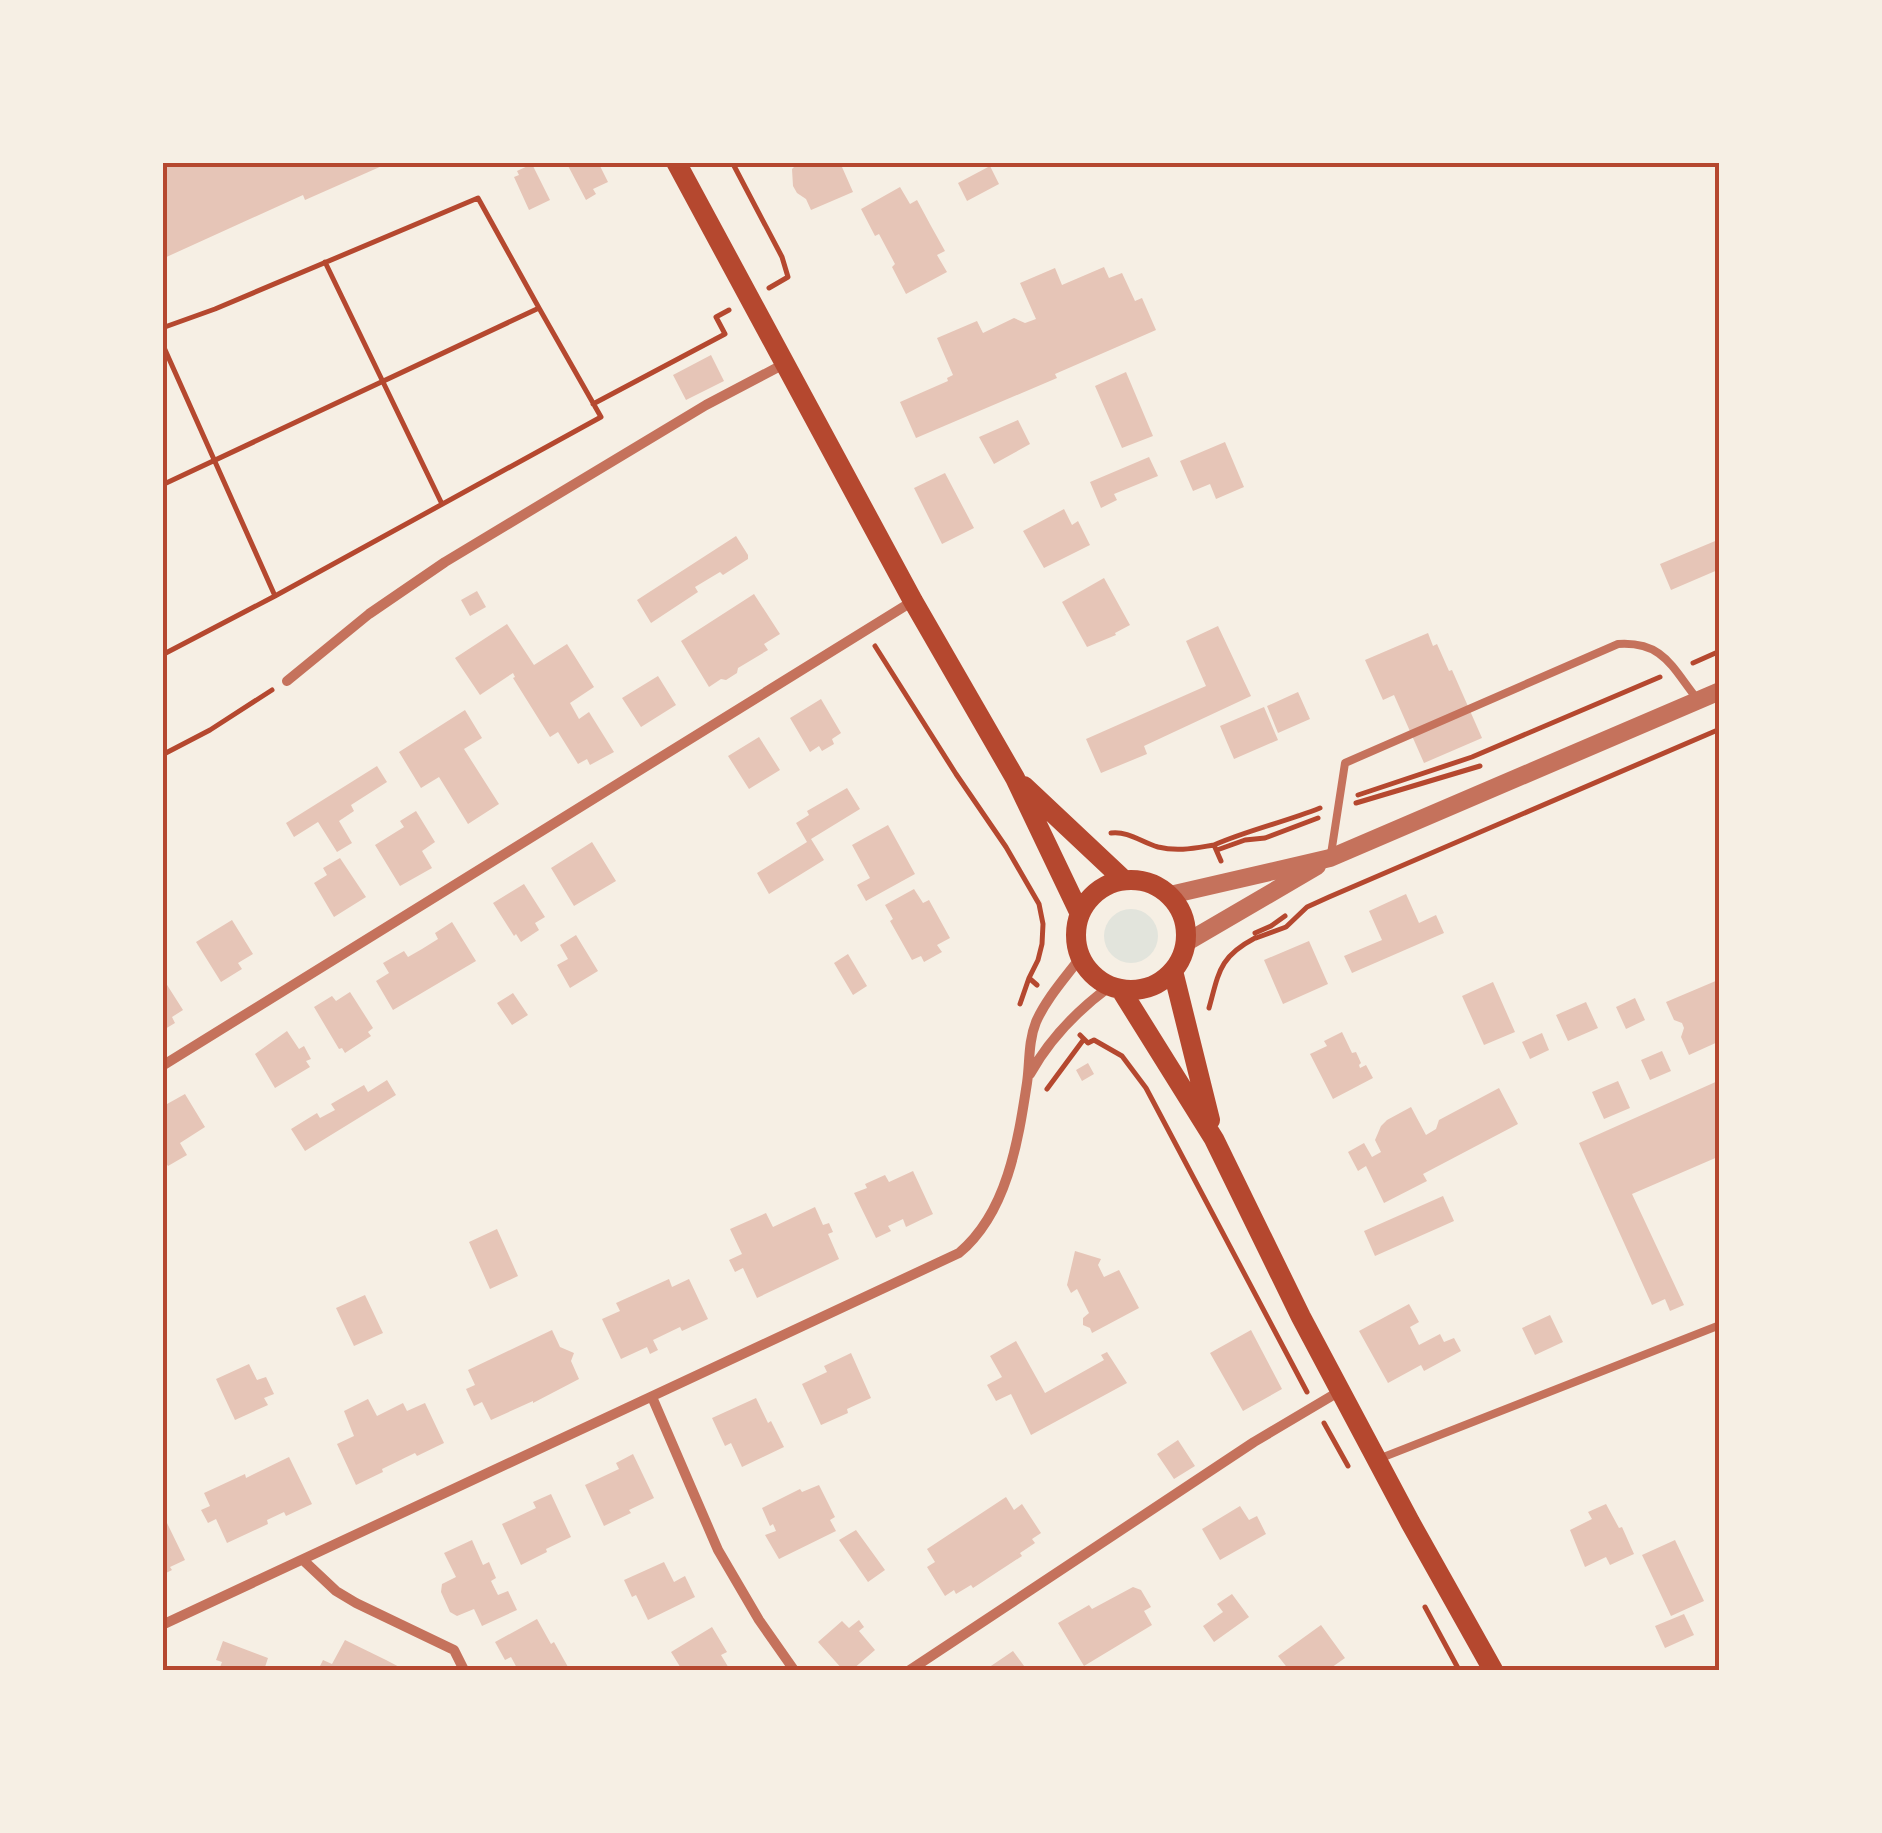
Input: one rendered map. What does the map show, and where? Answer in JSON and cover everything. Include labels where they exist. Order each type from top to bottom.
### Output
[{"type":"main road","points":[[676,162],[913,602],[1015,778],[1080,914]]},
{"type":"main road","points":[[1015,778],[1124,880]]},
{"type":"main road","points":[[1115,988],[1150,988],[1174,972],[1182,958],[1186,925],[1180,909],[1170,895],[1149,882],[1124,880],[1110,884],[1087,901],[1076,929],[1080,958],[1088,970],[1115,988],[1214,1140],[1376,1460],[1493,1670]]},
{"type":"main road","points":[[1174,972],[1214,1140]]},
{"type":"street","points":[[287,681],[369,614],[445,562],[706,406],[784,364]]},
{"type":"street","points":[[162,1066],[913,602]]},
{"type":"street","points":[[1186,942],[1330,858],[1720,691]]},
{"type":"street","points":[[1170,895],[1330,858]]},
{"type":"street","points":[[162,1626],[959,1253],[982,1229],[1006,1179],[1028,1080],[1036,1021],[1080,958]]},
{"type":"street","points":[[1028,1080],[1049,1045],[1091,1000],[1115,988]]},
{"type":"street","points":[[910,1670],[1254,1442],[1340,1390]]},
{"type":"street","points":[[652,1397],[718,1550],[758,1620],[794,1670]]},
{"type":"street","points":[[303,1560],[346,1597],[454,1650],[464,1670]]},
{"type":"lane","points":[[1330,858],[1345,763],[1618,644],[1639,642],[1658,650],[1698,700]]},
{"type":"lane","points":[[1376,1460],[1720,1325]]},
{"type":"path","points":[[594,404],[724,334],[716,317],[788,277],[782,257],[732,162]]},
{"type":"path","points":[[162,328],[478,198],[600,417],[162,655]]},
{"type":"path","points":[[325,262],[442,504]]},
{"type":"path","points":[[162,485],[539,308]]},
{"type":"path","points":[[162,343],[275,596]]},
{"type":"path","points":[[865,630],[1040,904],[1042,944],[1029,978],[1050,999]]},
{"type":"path","points":[[1339,805],[1472,758],[1720,652]]},
{"type":"path","points":[[162,755],[287,681]]},
{"type":"path","points":[[1256,938],[1286,927],[1307,908],[1329,896],[1720,729]]},
{"type":"path","points":[[1215,847],[1243,832],[1490,762]]},
{"type":"path","points":[[1069,1024],[1088,1042],[1094,1040],[1122,1056],[1146,1088],[1351,1471]]},
{"type":"path","points":[[1424,1603],[1459,1670]]},
{"type":"shaded area","points":[[1131,909],[1150,917],[1158,936],[1150,955],[1131,963],[1112,955],[1104,936],[1112,917]]},
{"type":"building","points":[[162,162],[391,162],[305,200],[303,195],[162,259]]},
{"type":"building","points":[[566,162],[598,162],[608,182],[593,189],[596,194],[586,200]]},
{"type":"building","points":[[799,162],[853,162],[842,167],[853,192],[811,210],[793,186],[792,169]]},
{"type":"building","points":[[532,164],[550,200],[529,210],[514,177],[519,175],[517,171]]},
{"type":"building","points":[[990,166],[999,184],[967,201],[958,183]]},
{"type":"building","points":[[900,187],[910,204],[917,200],[945,251],[937,255],[947,272],[906,294],[892,267],[895,264],[861,209]]},
{"type":"building","points":[[1104,267],[1109,278],[1122,273],[1135,301],[1142,298],[1156,330],[1055,374],[1057,378],[916,438],[900,402],[948,381],[953,375],[937,338],[977,321],[983,333],[1014,318],[1025,323],[1036,319],[1020,283],[1055,268],[1062,285]]},
{"type":"building","points":[[711,355],[724,381],[686,400],[673,375]]},
{"type":"building","points":[[1126,372],[1153,436],[1122,448],[1095,386]]},
{"type":"building","points":[[1018,420],[1030,444],[994,464],[979,437]]},
{"type":"building","points":[[1225,442],[1244,487],[1216,499],[1210,484],[1193,491],[1180,461]]},
{"type":"building","points":[[1149,457],[1158,476],[1114,494],[1117,500],[1101,508],[1090,482]]},
{"type":"building","points":[[945,473],[974,528],[942,544],[914,488]]},
{"type":"building","points":[[1064,509],[1072,525],[1078,521],[1090,545],[1044,568],[1023,531]]},
{"type":"building","points":[[736,536],[748,559],[695,587],[698,592],[651,623],[637,600]]},
{"type":"building","points":[[1720,539],[1720,569],[1671,590],[1660,564]]},
{"type":"building","points":[[1104,578],[1130,625],[1087,647],[1062,602]]},
{"type":"building","points":[[477,591],[486,607],[470,616],[461,600]]},
{"type":"building","points":[[754,594],[780,634],[764,644],[768,650],[726,680],[709,687],[681,641]]},
{"type":"building","points":[[507,624],[534,665],[567,644],[594,687],[570,703],[579,719],[589,712],[614,752],[590,765],[587,759],[578,764],[558,732],[550,737],[513,673],[480,695],[455,658]]},
{"type":"building","points":[[1218,626],[1251,696],[1144,746],[1147,754],[1101,773],[1086,739],[1206,686],[1186,641]]},
{"type":"building","points":[[1428,633],[1449,671],[1452,670],[1482,738],[1424,763],[1394,695],[1383,700],[1365,660]]},
{"type":"building","points":[[658,676],[676,705],[641,727],[622,698]]},
{"type":"building","points":[[1298,692],[1310,719],[1278,733],[1267,706]]},
{"type":"building","points":[[821,699],[841,733],[832,739],[834,744],[810,752],[790,718]]},
{"type":"building","points":[[1264,707],[1278,740],[1234,759],[1220,726]]},
{"type":"building","points":[[465,710],[482,738],[464,749],[499,804],[468,824],[439,777],[421,788],[399,752]]},
{"type":"building","points":[[759,737],[780,770],[749,789],[728,756]]},
{"type":"building","points":[[377,766],[387,782],[351,805],[354,811],[339,821],[352,843],[337,852],[318,822],[294,837],[286,823]]},
{"type":"building","points":[[847,788],[860,809],[811,839],[824,860],[769,894],[757,873],[807,842],[796,823],[809,815],[807,811]]},
{"type":"building","points":[[416,811],[435,842],[422,851],[432,868],[400,886],[375,845],[404,827],[400,821]]},
{"type":"building","points":[[888,825],[915,874],[866,901],[857,885],[870,878],[852,845]]},
{"type":"building","points":[[592,842],[616,881],[574,906],[551,868]]},
{"type":"building","points":[[340,858],[366,897],[334,917],[314,883],[327,875],[323,868]]},
{"type":"building","points":[[524,884],[545,917],[535,923],[539,930],[521,942],[493,903]]},
{"type":"building","points":[[914,889],[923,903],[929,900],[950,938],[937,945],[942,952],[924,962],[921,956],[912,960],[885,905]]},
{"type":"building","points":[[1406,894],[1419,923],[1436,915],[1444,933],[1352,973],[1344,956],[1382,940],[1369,911]]},
{"type":"building","points":[[232,920],[253,954],[238,963],[242,969],[221,982],[196,942]]},
{"type":"building","points":[[452,922],[476,961],[393,1010],[376,981],[389,973],[383,963],[404,951],[408,957],[422,949],[438,939],[435,933]]},
{"type":"building","points":[[576,935],[598,971],[570,988],[557,965],[568,959],[560,945]]},
{"type":"building","points":[[1309,941],[1328,984],[1283,1004],[1264,960]]},
{"type":"building","points":[[848,954],[867,986],[853,995],[834,963]]},
{"type":"building","points":[[162,977],[183,1010],[172,1017],[175,1023],[165,1029],[162,1025]]},
{"type":"building","points":[[1718,980],[1720,1041],[1689,1055],[1681,1037],[1682,1023],[1674,1020],[1666,1002]]},
{"type":"building","points":[[1493,982],[1515,1032],[1484,1045],[1462,996]]},
{"type":"building","points":[[350,992],[373,1028],[368,1032],[371,1036],[345,1053],[314,1007],[332,996],[336,1001]]},
{"type":"building","points":[[513,993],[528,1015],[512,1025],[497,1003]]},
{"type":"building","points":[[1635,998],[1645,1020],[1626,1029],[1616,1007]]},
{"type":"building","points":[[1586,1002],[1598,1028],[1568,1041],[1556,1015]]},
{"type":"building","points":[[287,1031],[299,1049],[304,1046],[311,1059],[306,1061],[310,1067],[275,1088],[255,1054]]},
{"type":"building","points":[[1342,1032],[1352,1053],[1356,1052],[1360,1068],[1366,1065],[1373,1078],[1333,1099],[1310,1054],[1327,1046],[1324,1041]]},
{"type":"building","points":[[1542,1033],[1549,1050],[1530,1059],[1522,1042]]},
{"type":"building","points":[[1662,1051],[1671,1071],[1650,1080],[1641,1060]]},
{"type":"building","points":[[1088,1063],[1094,1074],[1082,1081],[1076,1070]]},
{"type":"building","points":[[387,1080],[396,1095],[305,1151],[291,1129],[317,1113],[320,1118],[335,1110],[331,1104],[364,1085],[368,1092]]},
{"type":"building","points":[[1720,1080],[1720,1156],[1632,1194],[1684,1305],[1670,1311],[1665,1299],[1652,1305],[1579,1143]]},
{"type":"building","points":[[1618,1081],[1630,1108],[1604,1119],[1592,1092]]},
{"type":"building","points":[[1499,1088],[1518,1124],[1423,1174],[1427,1181],[1384,1203],[1366,1166],[1358,1171],[1348,1152],[1364,1143],[1372,1157],[1381,1152],[1375,1140],[1381,1126],[1411,1107],[1426,1135],[1436,1129],[1439,1120]]},
{"type":"building","points":[[185,1094],[205,1127],[180,1143],[187,1155],[168,1166],[162,1157],[162,1097],[167,1104]]},
{"type":"building","points":[[913,1171],[933,1214],[906,1227],[903,1219],[876,1238],[854,1193],[885,1175],[889,1182]]},
{"type":"building","points":[[1443,1196],[1454,1221],[1375,1256],[1364,1231]]},
{"type":"building","points":[[815,1207],[823,1225],[829,1223],[833,1232],[828,1234],[839,1259],[757,1298],[743,1268],[735,1272],[729,1260],[742,1254],[730,1229],[766,1213],[773,1227]]},
{"type":"building","points":[[497,1229],[518,1276],[490,1289],[469,1242]]},
{"type":"building","points":[[1075,1251],[1101,1259],[1098,1265],[1104,1277],[1119,1270],[1139,1308],[1092,1333],[1083,1325],[1083,1318],[1089,1313],[1077,1289],[1071,1293],[1067,1285]]},
{"type":"building","points":[[669,1279],[672,1287],[689,1279],[708,1319],[653,1340],[658,1350],[650,1354],[647,1347],[621,1359],[602,1319],[620,1311],[616,1303]]},
{"type":"building","points":[[365,1295],[383,1333],[354,1346],[336,1308]]},
{"type":"building","points":[[1409,1304],[1419,1322],[1410,1327],[1419,1345],[1440,1334],[1444,1342],[1454,1338],[1461,1351],[1424,1371],[1421,1365],[1388,1383],[1359,1331]]},
{"type":"building","points":[[1550,1315],[1563,1342],[1535,1355],[1522,1328]]},
{"type":"building","points":[[552,1330],[560,1347],[574,1353],[571,1361],[579,1379],[491,1420],[482,1402],[474,1406],[466,1389],[475,1385],[468,1370]]},
{"type":"building","points":[[1251,1330],[1282,1389],[1243,1411],[1210,1353]]},
{"type":"building","points":[[1016,1341],[1045,1393],[1104,1360],[1101,1355],[1107,1352],[1127,1383],[1031,1435],[1011,1394],[996,1401],[987,1385],[1002,1377],[990,1356]]},
{"type":"building","points":[[851,1353],[871,1398],[821,1425],[802,1384],[827,1372],[824,1366]]},
{"type":"building","points":[[249,1364],[257,1380],[266,1377],[274,1394],[264,1398],[268,1405],[235,1420],[216,1379]]},
{"type":"building","points":[[756,1398],[784,1447],[742,1467],[731,1443],[725,1446],[712,1418]]},
{"type":"building","points":[[368,1399],[377,1416],[403,1403],[407,1411],[425,1403],[444,1443],[417,1456],[415,1453],[356,1485],[337,1444],[354,1436],[344,1411]]},
{"type":"building","points":[[1178,1440],[1195,1466],[1174,1479],[1157,1454]]},
{"type":"building","points":[[633,1454],[654,1498],[604,1526],[585,1485],[619,1469],[616,1463]]},
{"type":"building","points":[[289,1457],[312,1504],[286,1516],[284,1512],[227,1543],[216,1519],[208,1523],[201,1510],[210,1506],[204,1493]]},
{"type":"building","points":[[819,1485],[835,1517],[830,1520],[836,1531],[779,1559],[765,1535],[776,1531],[762,1508],[800,1489],[802,1492]]},
{"type":"building","points":[[551,1494],[571,1537],[521,1565],[502,1524],[536,1508],[533,1502]]},
{"type":"building","points":[[1006,1497],[1014,1510],[1022,1504],[1041,1533],[1032,1539],[1035,1543],[973,1588],[971,1585],[945,1596],[927,1567],[935,1562],[927,1549]]},
{"type":"building","points":[[1606,1504],[1634,1554],[1610,1565],[1606,1557],[1585,1567],[1570,1530],[1592,1519],[1588,1512]]},
{"type":"building","points":[[1240,1506],[1249,1520],[1257,1516],[1266,1534],[1220,1560],[1202,1529]]},
{"type":"building","points":[[167,1523],[185,1560],[162,1575],[162,1525]]},
{"type":"building","points":[[856,1530],[885,1570],[868,1582],[839,1540]]},
{"type":"building","points":[[472,1540],[483,1565],[489,1562],[496,1578],[491,1581],[498,1595],[508,1591],[517,1610],[482,1626],[474,1609],[457,1616],[450,1612],[441,1592],[442,1584],[456,1577],[444,1553]]},
{"type":"building","points":[[1675,1540],[1704,1601],[1671,1616],[1642,1555]]},
{"type":"building","points":[[664,1562],[674,1582],[685,1576],[695,1597],[648,1620],[624,1580]]},
{"type":"building","points":[[1133,1587],[1141,1590],[1151,1607],[1144,1611],[1152,1625],[1084,1666],[1058,1623]]},
{"type":"building","points":[[1232,1594],[1249,1617],[1214,1642],[1203,1626],[1223,1612],[1217,1604]]},
{"type":"building","points":[[1684,1614],[1694,1635],[1665,1648],[1655,1626]]},
{"type":"building","points":[[537,1619],[568,1667],[518,1670],[511,1657],[505,1660],[495,1642]]},
{"type":"building","points":[[859,1620],[864,1627],[859,1631],[875,1650],[852,1670],[843,1670],[818,1642],[842,1621],[849,1628]]},
{"type":"building","points":[[1321,1625],[1345,1658],[1328,1670],[1289,1670],[1278,1656]]},
{"type":"building","points":[[712,1627],[727,1652],[721,1655],[730,1670],[682,1670],[671,1652]]},
{"type":"building","points":[[345,1640],[405,1670],[318,1670],[323,1660],[332,1664]]},
{"type":"building","points":[[223,1641],[268,1658],[264,1670],[219,1670],[222,1662],[216,1660]]},
{"type":"building","points":[[1013,1651],[1027,1670],[985,1670]]}]
